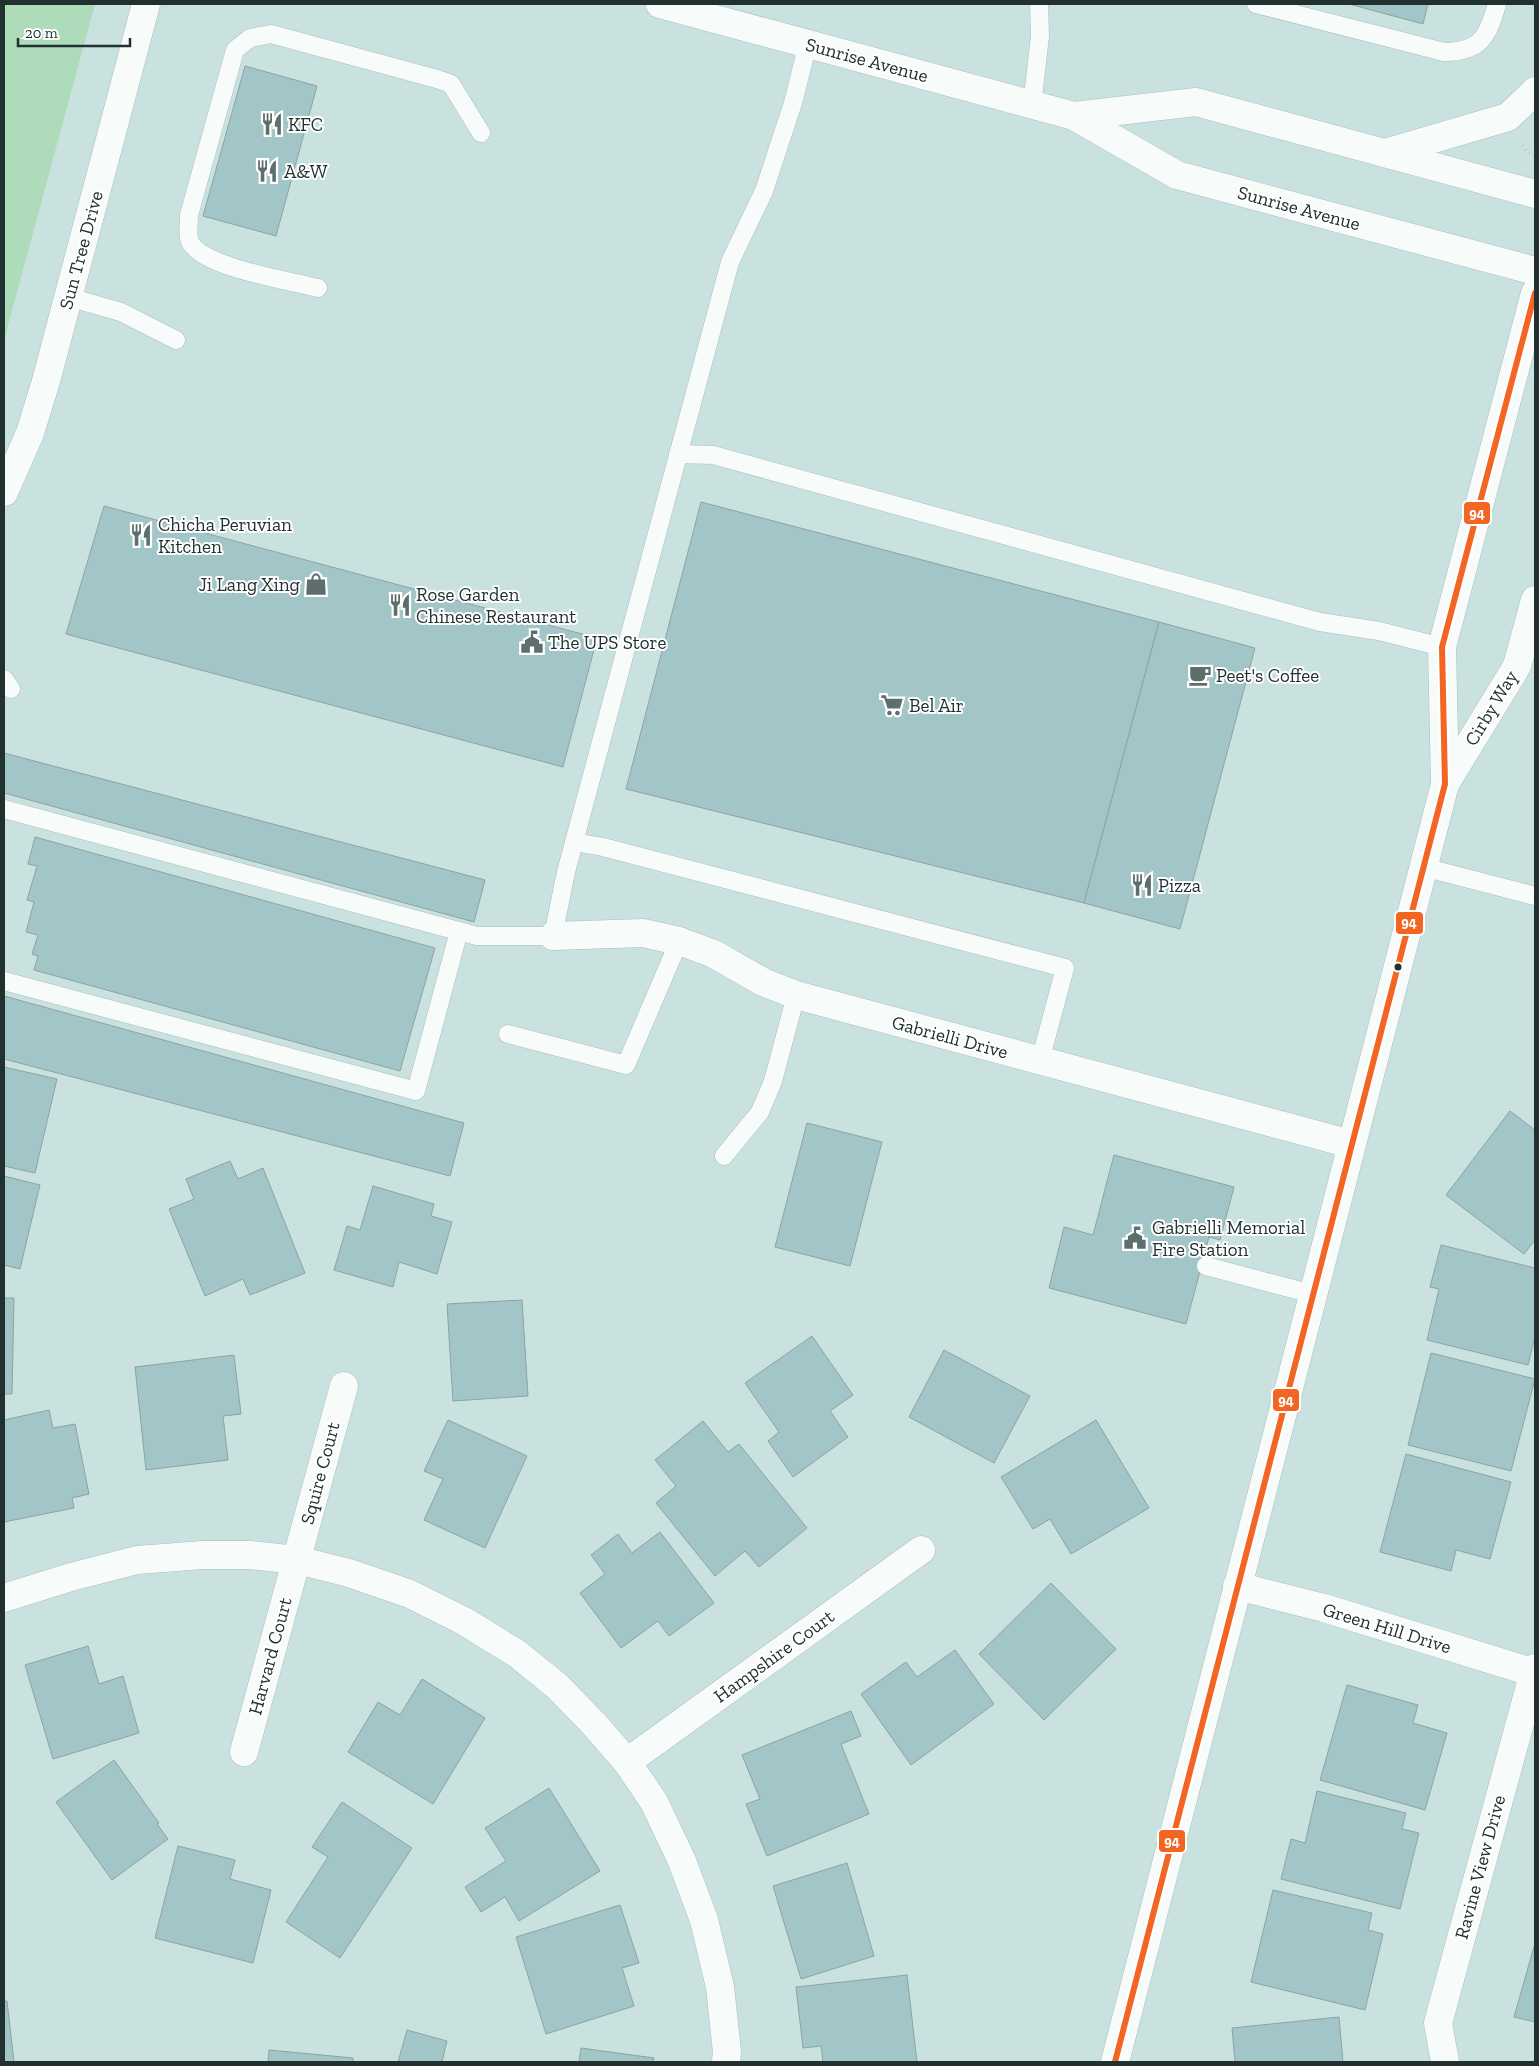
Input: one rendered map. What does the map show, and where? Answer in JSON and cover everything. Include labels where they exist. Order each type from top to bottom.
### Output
[{"type":"street","name":"Sun Tree Drive","points":[[4,492],[30,433],[46,381],[146,4]]},
{"type":"street","name":"Sunrise Avenue","points":[[660,4],[1074,116],[1177,175],[1535,271]]},
{"type":"street","points":[[1384,153],[1446,137],[1508,117],[1535,90]]},
{"type":"street","name":"Sunrise Avenue","points":[[1074,116],[1196,102],[1535,194]]},
{"type":"street","name":"Cirby Way","points":[[1114,2062],[1445,784],[1442,647],[1535,293]]},
{"type":"street","name":"Cirby Way","points":[[1445,784],[1518,666],[1535,600]]},
{"type":"street","name":"Gabrielli Drive","points":[[552,936],[643,933],[678,941],[714,954],[763,982],[796,996],[1351,1144]]},
{"type":"street","name":"Squire Court","points":[[296,1560],[344,1386]]},
{"type":"street","name":"Hampshire Court","points":[[627,1762],[920,1550]]},
{"type":"street","points":[[4,1598],[71,1577],[137,1560],[203,1555],[250,1556],[296,1560],[349,1573],[410,1594],[464,1621],[516,1653],[557,1686],[627,1762],[654,1802],[682,1860],[704,1920],[720,1987],[727,2052],[726,2062]]},
{"type":"street","name":"Harvard Court","points":[[244,1752],[296,1560]]},
{"type":"street","name":"Green Hill Drive","points":[[1238,1586],[1324,1608],[1535,1671]]},
{"type":"street","name":"Ravine View Drive","points":[[1445,2062],[1438,2023],[1535,1671]]},
{"type":"lane","points":[[1032,105],[1040,36],[1039,4]]},
{"type":"lane","points":[[1256,4],[1444,52],[1461,52],[1482,40],[1491,24],[1497,4]]},
{"type":"lane","points":[[318,288],[224,265],[198,253],[189,240],[189,215],[235,50],[250,38],[271,34],[437,79],[451,84],[481,133]]},
{"type":"lane","points":[[4,809],[477,936],[552,936],[574,842],[730,262],[764,191],[793,103],[808,44]]},
{"type":"lane","points":[[68,297],[121,312],[176,340]]},
{"type":"lane","points":[[678,454],[713,455],[1320,622],[1379,631],[1442,647]]},
{"type":"lane","points":[[574,842],[603,847],[1065,968],[1040,1061]]},
{"type":"lane","points":[[1423,867],[1535,896]]},
{"type":"lane","points":[[4,981],[416,1092],[459,931]]},
{"type":"lane","points":[[508,1034],[626,1065],[678,941]]},
{"type":"lane","points":[[724,1156],[760,1112],[773,1081],[796,996]]},
{"type":"lane","points":[[1206,1266],[1312,1294]]},
{"type":"green space","points":[[4,4],[95,4],[4,340]]},
{"type":"building","points":[[1349,4],[1428,4],[1423,24]]},
{"type":"building","points":[[245,66],[317,86],[276,236],[203,216]]},
{"type":"building","name":"Bel Air","points":[[701,502],[1159,622],[1084,903],[626,789]]},
{"type":"building","points":[[104,506],[597,638],[563,767],[66,634]]},
{"type":"building","points":[[1159,622],[1255,648],[1180,929],[1084,903]]},
{"type":"building","points":[[4,753],[485,880],[474,922],[4,793]]},
{"type":"building","points":[[35,837],[435,948],[400,1071],[34,970],[38,956],[32,954],[38,935],[26,932],[34,902],[27,900],[37,866],[28,864]]},
{"type":"building","points":[[4,996],[464,1123],[450,1176],[4,1059]]},
{"type":"building","points":[[4,1067],[57,1079],[35,1173],[4,1166]]},
{"type":"building","points":[[1510,1111],[1535,1130],[1535,1240],[1524,1254],[1446,1195]]},
{"type":"building","points":[[807,1123],[882,1142],[850,1266],[775,1247]]},
{"type":"building","name":"Gabrielli Memorial Fire Station","points":[[1114,1155],[1234,1187],[1220,1240],[1209,1237],[1186,1324],[1049,1288],[1064,1227],[1093,1235]]},
{"type":"building","points":[[230,1161],[238,1179],[263,1168],[305,1273],[250,1295],[243,1279],[205,1296],[169,1209],[194,1199],[186,1179]]},
{"type":"building","points":[[4,1176],[40,1185],[20,1269],[4,1265]]},
{"type":"building","points":[[373,1186],[434,1204],[431,1216],[452,1222],[437,1274],[399,1262],[393,1287],[334,1270],[347,1226],[360,1230]]},
{"type":"building","points":[[1441,1245],[1535,1268],[1535,1337],[1528,1365],[1427,1340],[1439,1289],[1430,1287]]},
{"type":"building","points":[[4,1298],[14,1298],[12,1394],[4,1394]]},
{"type":"building","points":[[522,1300],[528,1396],[453,1401],[447,1304]]},
{"type":"building","points":[[812,1336],[853,1395],[830,1411],[848,1437],[793,1477],[768,1441],[779,1432],[745,1383]]},
{"type":"building","points":[[944,1350],[1030,1396],[994,1463],[909,1417]]},
{"type":"building","points":[[1431,1353],[1535,1379],[1511,1471],[1408,1445]]},
{"type":"building","points":[[234,1355],[241,1414],[223,1416],[228,1460],[146,1470],[135,1367]]},
{"type":"building","points":[[49,1410],[53,1428],[75,1424],[89,1494],[72,1498],[74,1508],[4,1522],[4,1420]]},
{"type":"building","points":[[448,1420],[527,1456],[485,1548],[424,1520],[443,1479],[424,1471]]},
{"type":"building","points":[[1096,1420],[1149,1508],[1071,1554],[1050,1519],[1033,1529],[1001,1477]]},
{"type":"building","points":[[703,1421],[728,1452],[739,1444],[807,1528],[759,1567],[745,1551],[715,1576],[656,1503],[676,1486],[655,1460]]},
{"type":"building","points":[[1406,1454],[1511,1482],[1490,1559],[1456,1550],[1451,1571],[1380,1552]]},
{"type":"building","points":[[660,1532],[714,1603],[669,1636],[658,1621],[621,1648],[580,1593],[605,1574],[591,1555],[618,1534],[632,1553]]},
{"type":"building","points":[[1051,1583],[1116,1649],[1044,1720],[979,1654]]},
{"type":"building","points":[[88,1646],[99,1684],[123,1676],[139,1733],[53,1759],[25,1665]]},
{"type":"building","points":[[955,1650],[994,1704],[911,1765],[861,1694],[906,1662],[917,1677]]},
{"type":"building","points":[[422,1679],[485,1718],[433,1804],[348,1752],[378,1702],[400,1715]]},
{"type":"building","points":[[1347,1685],[1418,1705],[1413,1723],[1447,1733],[1425,1810],[1320,1780]]},
{"type":"building","points":[[851,1711],[861,1736],[841,1744],[869,1814],[767,1856],[746,1804],[760,1799],[742,1755]]},
{"type":"building","points":[[114,1760],[159,1823],[157,1824],[168,1839],[112,1880],[56,1802]]},
{"type":"building","points":[[549,1788],[600,1871],[519,1921],[505,1897],[481,1912],[465,1887],[506,1861],[485,1828]]},
{"type":"building","points":[[1317,1791],[1406,1813],[1402,1829],[1419,1833],[1400,1909],[1281,1879],[1291,1839],[1305,1843]]},
{"type":"building","points":[[342,1802],[412,1848],[340,1958],[286,1922],[328,1857],[312,1847]]},
{"type":"building","points":[[178,1846],[235,1860],[230,1879],[271,1890],[253,1963],[155,1938]]},
{"type":"building","points":[[847,1863],[874,1956],[801,1979],[773,1886]]},
{"type":"building","points":[[1273,1890],[1372,1913],[1368,1930],[1383,1934],[1365,2010],[1251,1982]]},
{"type":"building","points":[[620,1905],[639,1963],[622,1968],[634,2006],[546,2034],[516,1937]]},
{"type":"building","points":[[1535,1943],[1535,2022],[1514,2017]]},
{"type":"building","points":[[907,1975],[917,2062],[823,2062],[821,2046],[803,2048],[796,1987]]},
{"type":"building","points":[[4,2001],[7,2001],[14,2062],[4,2062]]},
{"type":"building","points":[[1339,2017],[1343,2062],[1235,2062],[1232,2028]]},
{"type":"building","points":[[407,2030],[447,2041],[442,2062],[398,2062]]},
{"type":"building","points":[[581,2048],[654,2058],[653,2062],[579,2062]]},
{"type":"building","points":[[269,2050],[353,2058],[353,2062],[268,2062]]},
{"type":"transit line","name":"94","points":[[1115,2062],[1445,784],[1442,647],[1535,293]]},
{"type":"place","name":"KFC","points":[[272,124]]},
{"type":"place","name":"A&W","points":[[267,171]]},
{"type":"place","name":"Chicha Peruvian Kitchen","points":[[141,535]]},
{"type":"place","name":"Ji Lang Xing","points":[[316,584]]},
{"type":"place","name":"Rose Garden Chinese Restaurant","points":[[400,605]]},
{"type":"place","name":"The UPS Store","points":[[532,642]]},
{"type":"place","name":"Peet's Coffee","points":[[1200,675]]},
{"type":"place","name":"Bel Air","points":[[892,705]]},
{"type":"place","name":"Pizza","points":[[1142,885]]},
{"type":"place","name":"Gabrielli Memorial Fire Station","points":[[1135,1238]]}]
